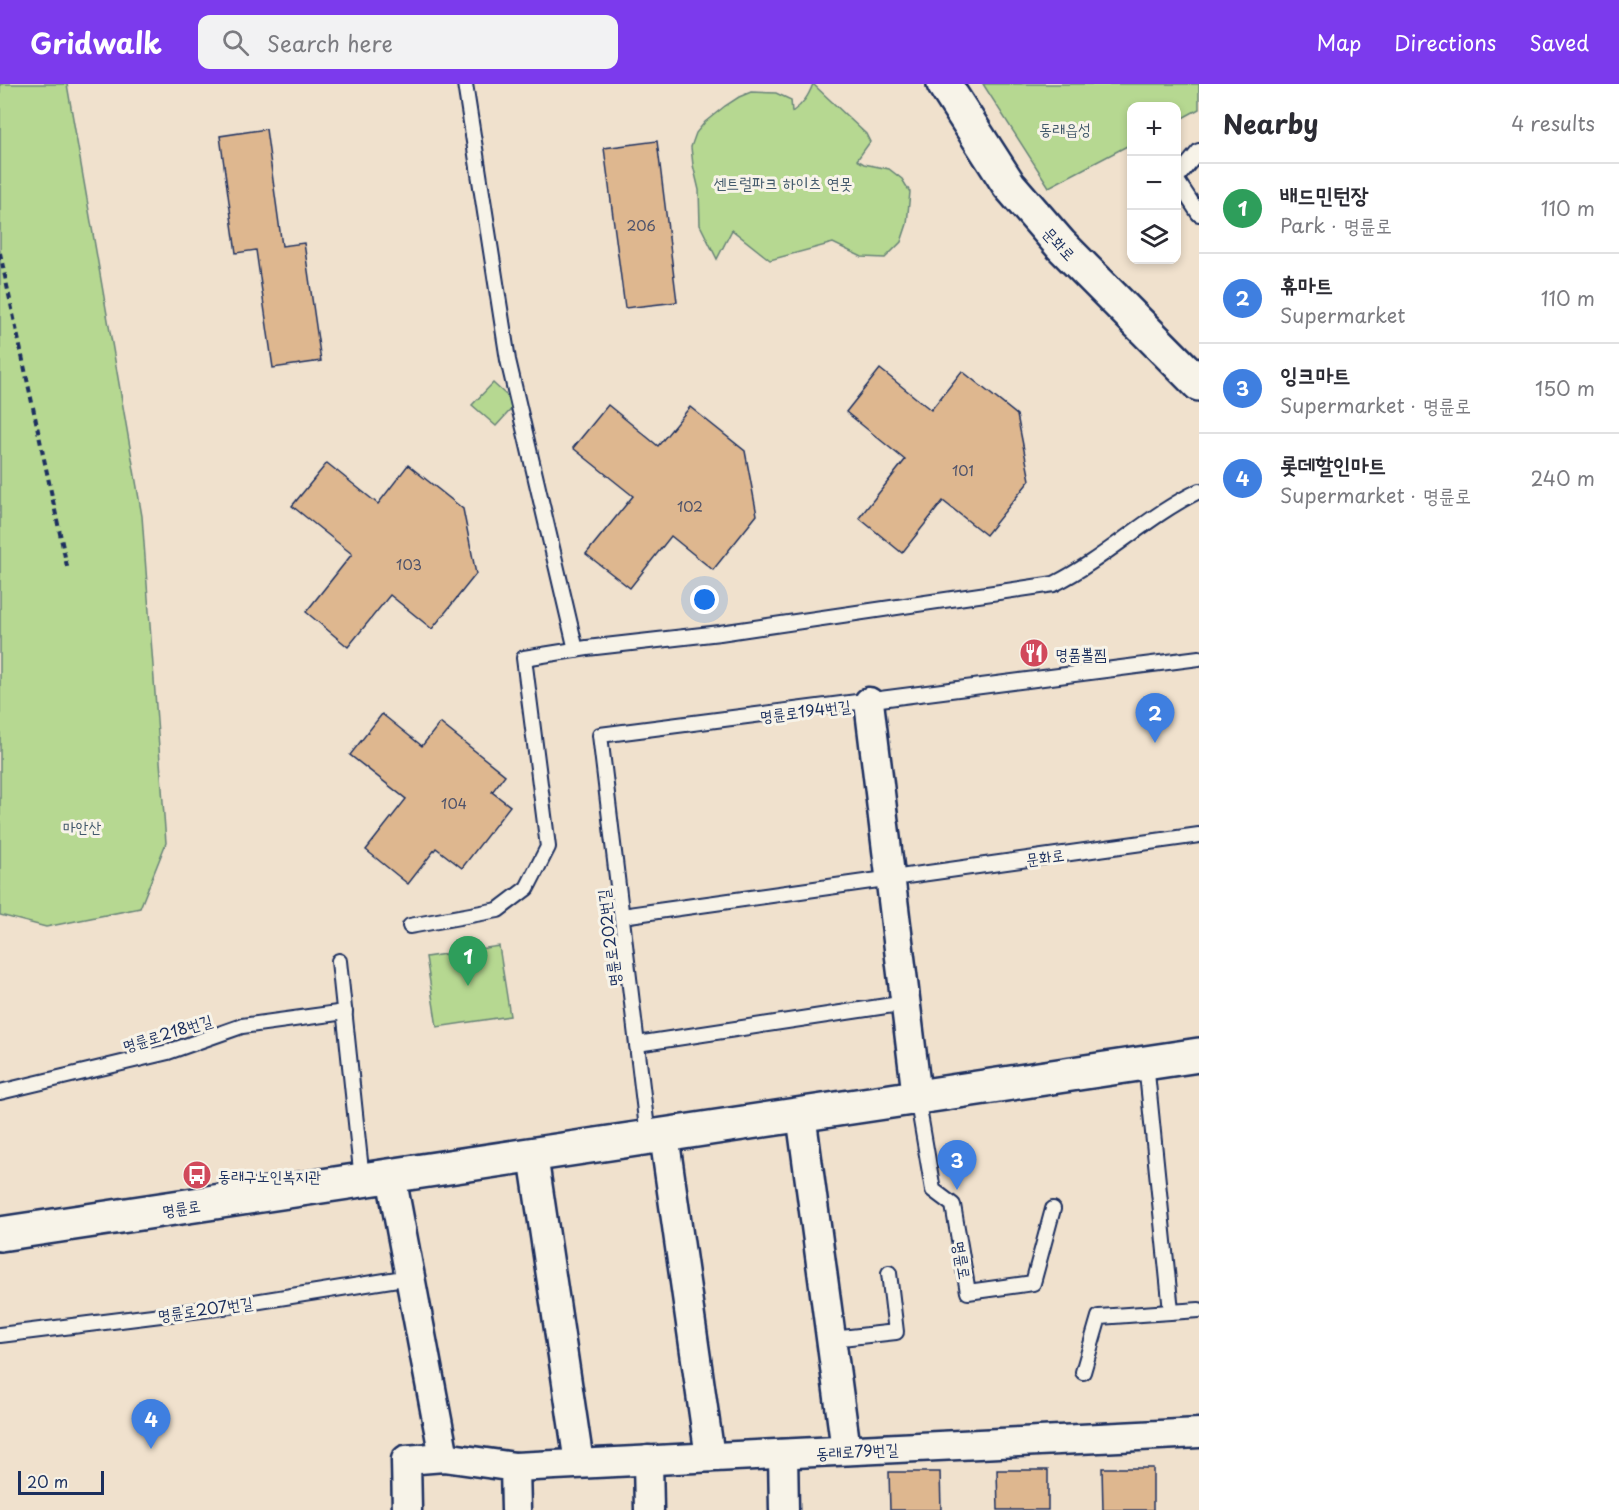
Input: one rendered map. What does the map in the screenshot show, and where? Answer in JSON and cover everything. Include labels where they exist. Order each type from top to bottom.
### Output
[{"type":"main road","name":"문화로","points":[[944,84],[1009,185],[1060,245],[1199,384]]},
{"type":"main road","name":"명륜로","points":[[0,1234],[1199,1055]]},
{"type":"street","name":"명륜로194번길","points":[[869,702],[917,1097]]},
{"type":"street","points":[[801,1114],[846,1450]]},
{"type":"street","points":[[656,1136],[710,1457]]},
{"type":"street","points":[[532,1155],[579,1463]]},
{"type":"street","points":[[377,1178],[410,1277],[444,1457]]},
{"type":"street","name":"동래로79번길","points":[[515,1467],[1199,1433]]},
{"type":"street","points":[[783,1454],[784,1510]]},
{"type":"street","points":[[408,1510],[406,1460],[444,1457],[515,1467],[516,1510]]},
{"type":"street","points":[[648,1460],[649,1510]]},
{"type":"lane","points":[[465,84],[508,360],[576,650]]},
{"type":"lane","points":[[1181,173],[1199,151]]},
{"type":"lane","points":[[1181,187],[1199,214]]},
{"type":"lane","points":[[410,926],[498,910],[526,888],[548,847],[524,658],[720,633],[1054,584],[1077,572],[1178,501],[1199,491]]},
{"type":"lane","points":[[869,702],[1199,658]]},
{"type":"lane","name":"명륜로194번길","points":[[600,735],[869,702]]},
{"type":"lane","name":"명륜로202번길","points":[[600,735],[637,1044],[656,1136]]},
{"type":"lane","name":"문화로","points":[[890,878],[1199,835]]},
{"type":"lane","points":[[622,916],[890,878]]},
{"type":"lane","points":[[339,961],[345,1012],[377,1178]]},
{"type":"lane","points":[[637,1044],[906,1003]]},
{"type":"lane","name":"명륜로218번길","points":[[0,1092],[168,1052],[242,1026],[345,1012]]},
{"type":"lane","points":[[1146,1063],[1171,1311]]},
{"type":"lane","name":"명륜로","points":[[917,1097],[933,1190],[953,1205],[968,1292],[1033,1283],[1053,1209]]},
{"type":"lane","points":[[832,1339],[896,1332],[889,1273]]},
{"type":"lane","name":"명륜로207번길","points":[[0,1335],[218,1308],[410,1277]]},
{"type":"lane","points":[[1083,1372],[1099,1317],[1199,1310]]},
{"type":"path","points":[[0,253],[68,571]]},
{"type":"green space","name":"마안산","points":[[0,84],[67,84],[142,516],[166,843],[140,908],[46,927],[0,915]]},
{"type":"green space","name":"센트럴파크 하이츠 연못","points":[[813,84],[866,134],[870,142],[857,160],[864,164],[889,169],[902,179],[910,192],[907,224],[901,242],[885,258],[862,257],[833,243],[770,260],[732,230],[717,259],[700,225],[699,190],[691,147],[696,133],[705,122],[725,106],[751,92],[776,93],[791,100],[792,112],[805,100]]},
{"type":"green space","name":"동래읍성","points":[[983,84],[1199,84],[1199,109],[1181,119],[1181,102],[1127,102],[1127,146],[1049,187]]},
{"type":"green space","points":[[493,383],[516,404],[496,426],[472,405]]},
{"type":"green space","points":[[499,946],[510,1016],[437,1027],[426,957]]},
{"type":"building","points":[[266,129],[282,246],[304,243],[321,361],[273,368],[256,250],[236,253],[220,136]]},
{"type":"building","points":[[657,141],[677,302],[625,308],[604,148]]},
{"type":"building","points":[[880,369],[931,410],[962,371],[1017,415],[1030,480],[986,535],[943,501],[902,553],[859,518],[905,460],[846,412]]},
{"type":"building","points":[[608,405],[658,446],[690,407],[745,451],[757,515],[713,570],[671,536],[630,588],[586,554],[633,496],[573,448]]},
{"type":"building","points":[[327,463],[378,504],[408,465],[463,509],[476,574],[432,629],[390,595],[348,647],[306,612],[352,554],[292,506]]},
{"type":"building","points":[[382,714],[422,746],[440,723],[505,775],[492,792],[510,806],[462,868],[436,848],[408,884],[366,850],[406,799],[350,755]]},
{"type":"building","points":[[1102,1468],[1153,1468],[1153,1510],[1103,1510]]},
{"type":"building","points":[[997,1470],[1048,1470],[1048,1510],[998,1510]]},
{"type":"building","points":[[889,1472],[940,1472],[941,1510],[890,1510]]},
{"type":"place","name":"명품뽈찜","points":[[1034,653]]},
{"type":"place","name":"휴마트","points":[[1155,743]]},
{"type":"place","name":"배드민턴장","points":[[468,986]]},
{"type":"place","name":"동래구노인복지관","points":[[197,1175]]},
{"type":"place","name":"잉크마트","points":[[957,1190]]},
{"type":"place","name":"롯데할인마트","points":[[151,1449]]}]
